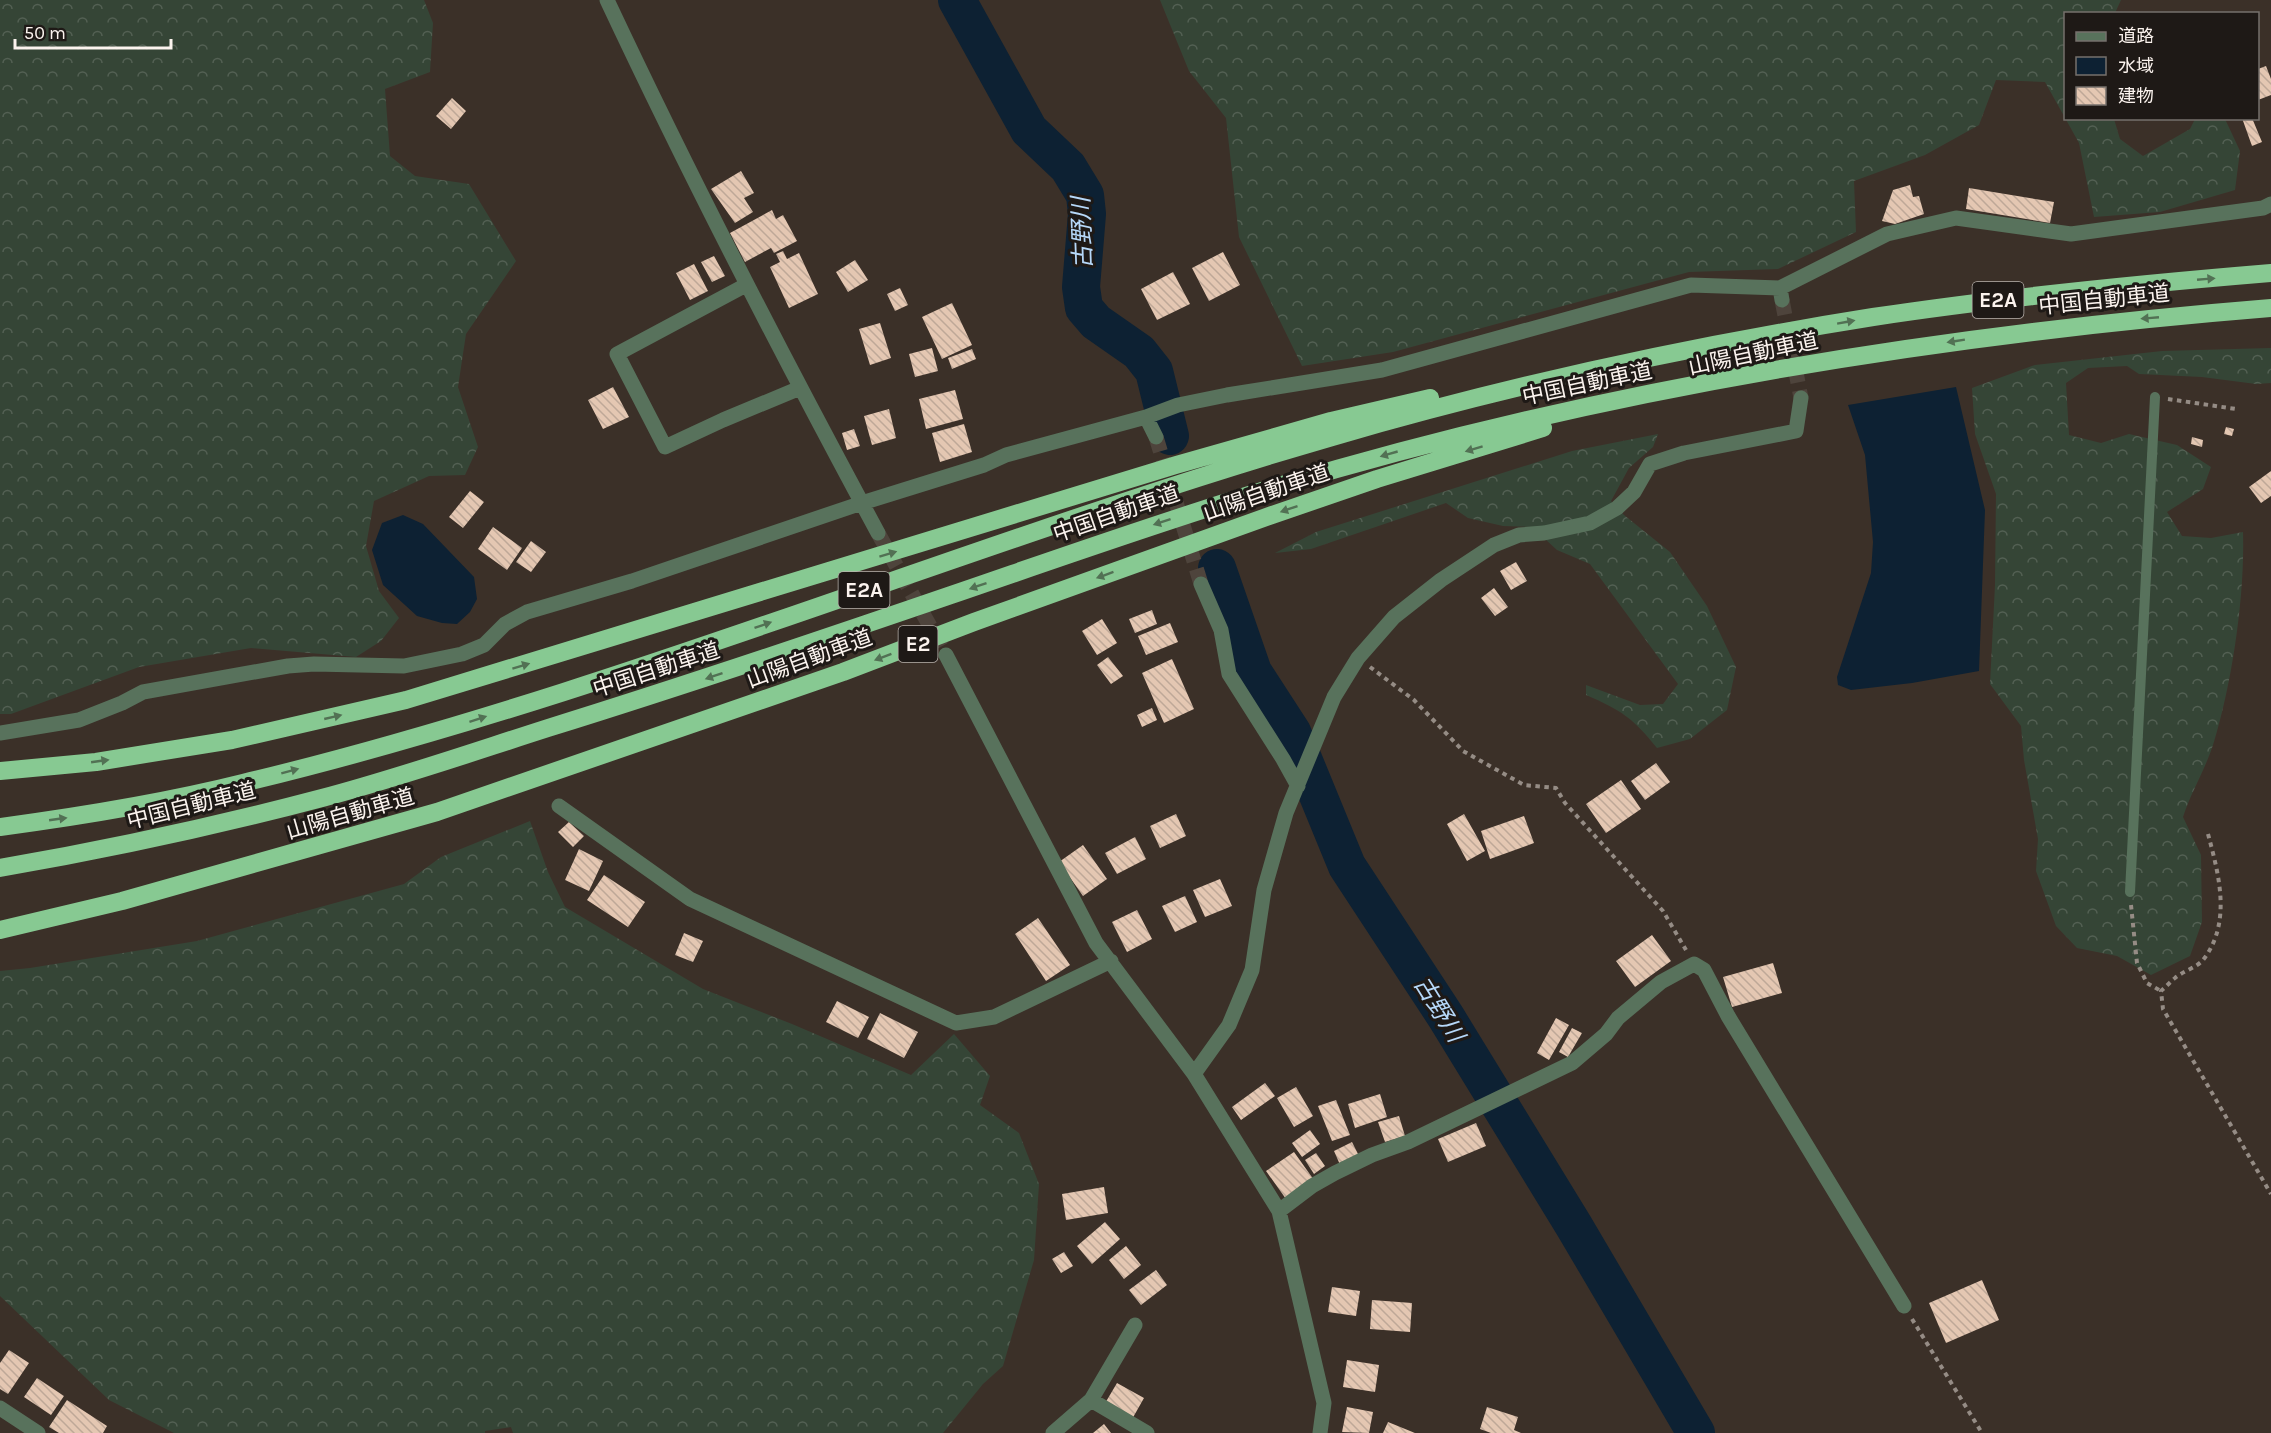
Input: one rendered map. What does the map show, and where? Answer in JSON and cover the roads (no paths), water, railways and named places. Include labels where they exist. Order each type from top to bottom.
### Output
[{"type":"highway","name":"中国自動車道","points":[[0,827],[80,816],[228,787],[417,738],[687,651],[1179,484],[1332,437],[1498,392],[1599,368],[1726,342],[1875,317],[2137,284],[2271,273]]},
{"type":"highway","name":"中国自動車道","points":[[0,868],[125,846],[326,797],[700,680],[1159,523],[1398,452],[1609,403],[1837,359],[1980,337],[2136,319],[2271,308]]},
{"type":"highway","name":"山陽自動車道","points":[[0,771],[96,762],[232,740],[406,700],[1176,465],[1331,421],[1467,389],[1587,365],[1726,342]]},
{"type":"highway","name":"山陽自動車道","points":[[0,930],[122,901],[437,812],[843,672],[974,622],[1272,515],[1468,450],[1562,422],[1837,359]]},
{"type":"street","points":[[608,0],[669,131],[746,285],[878,533]]},
{"type":"street","points":[[0,733],[80,720],[123,703],[143,692],[288,666],[314,664],[404,666],[462,654],[484,645],[505,624],[527,612],[632,581],[861,503],[984,465],[1006,455],[1146,417],[1178,405],[1382,370],[1691,285],[1781,294],[1887,234],[1956,218],[2071,234],[2264,207],[2271,204]]},
{"type":"street","points":[[746,285],[617,354],[665,447],[800,388]]},
{"type":"street","points":[[1194,1074],[1229,1025],[1252,970],[1264,890],[1286,813],[1334,697],[1358,658],[1394,617],[1494,544],[1519,535],[1544,533],[1590,523],[1617,508],[1634,492],[1650,464],[1684,453],[1796,431],[1801,398]]},
{"type":"street","points":[[1146,417],[1156,436]]},
{"type":"street","points":[[1202,584],[1221,630],[1229,674],[1298,786]]},
{"type":"street","points":[[945,655],[1096,943],[1194,1074],[1279,1212],[1324,1403],[1320,1433]]},
{"type":"street","points":[[559,806],[690,899],[956,1023],[994,1017],[1111,961]]},
{"type":"street","points":[[1279,1212],[1312,1186],[1335,1173],[1372,1155],[1408,1142],[1572,1063],[1606,1034],[1618,1018],[1661,982],[1694,964],[1704,970],[1728,1016],[1904,1306]]},
{"type":"street","points":[[1053,1433],[1091,1400],[1135,1325]]},
{"type":"street","points":[[1091,1400],[1147,1433]]},
{"type":"street","points":[[0,1408],[38,1433]]},
{"type":"lane","points":[[2130,892],[2155,397]]},
{"type":"water","points":[[1956,387],[1985,510],[1979,671],[1912,683],[1851,690],[1838,685],[1837,677],[1871,573],[1873,542],[1865,455],[1848,405]]},
{"type":"water","points":[[403,515],[423,524],[474,577],[477,599],[470,612],[457,624],[442,623],[417,616],[383,585],[372,550],[382,523]]},
{"type":"waterway","name":"古野川","points":[[957,0],[1029,130],[1068,167],[1085,195],[1087,214],[1081,287],[1084,308],[1096,322],[1139,352],[1154,371],[1170,436]]},
{"type":"waterway","name":"古野川","points":[[1217,568],[1253,672],[1292,732],[1347,866],[1446,1017],[1574,1226],[1696,1433]]},
{"type":"tunnel","points":[[1782,300],[1801,398]]},
{"type":"tunnel","points":[[1156,437],[1201,584]]},
{"type":"tunnel","points":[[878,533],[946,655]]}]
